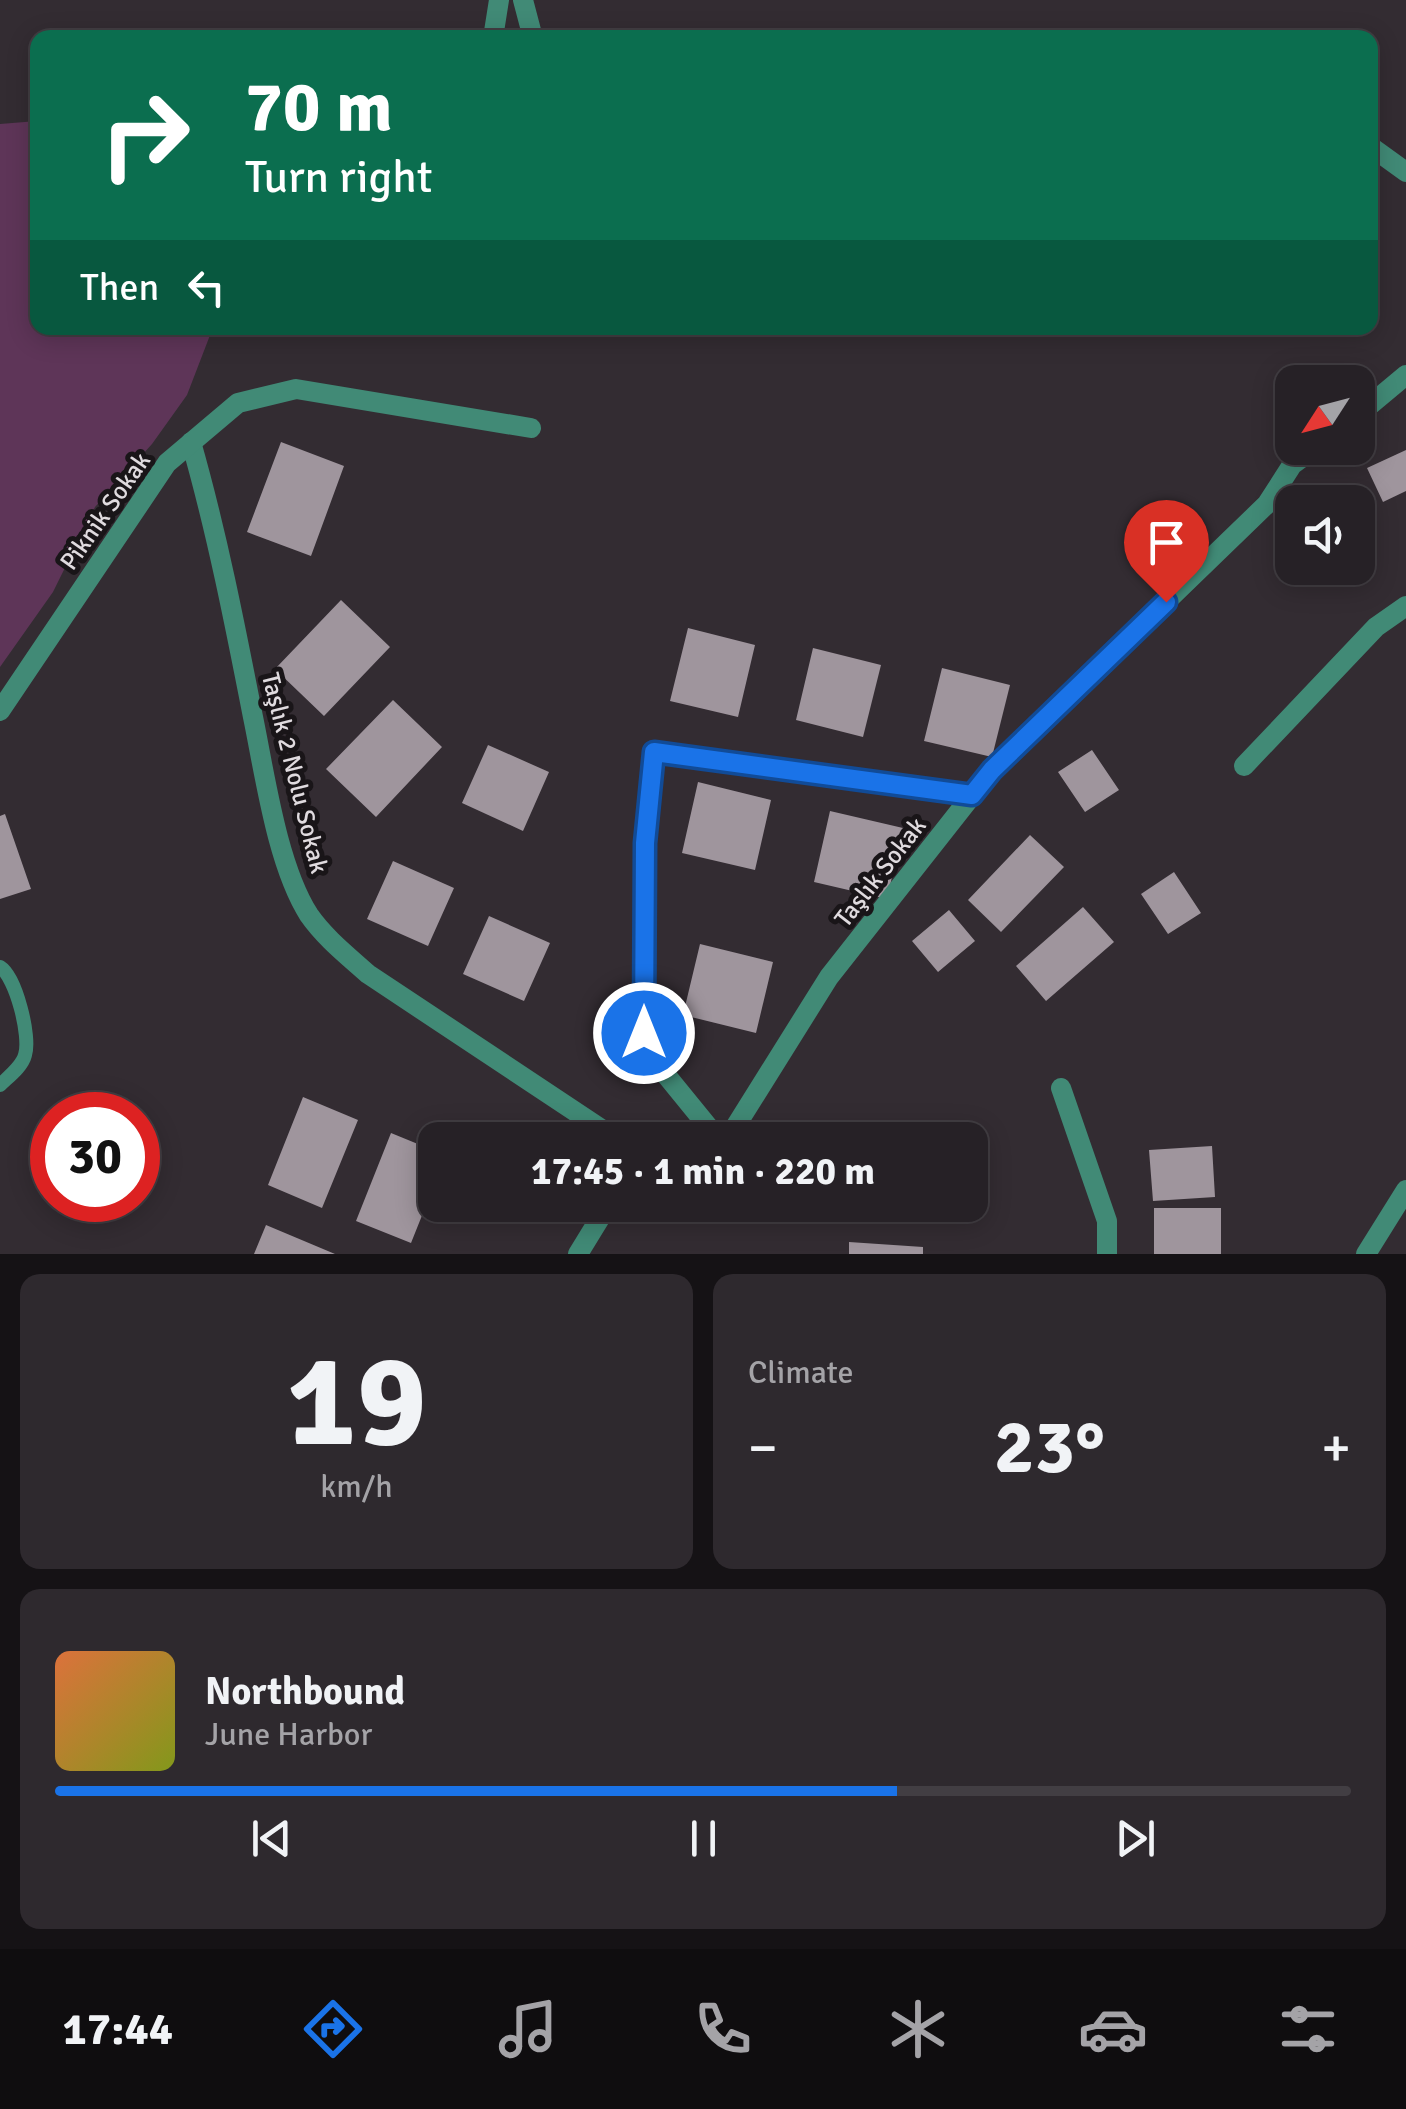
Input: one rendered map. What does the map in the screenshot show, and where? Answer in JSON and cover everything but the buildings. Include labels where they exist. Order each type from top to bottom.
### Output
[{"type":"street","points":[[494,30],[500,0]]},
{"type":"street","points":[[523,0],[532,30]]},
{"type":"street","points":[[1378,152],[1406,172]]},
{"type":"street","points":[[1375,401],[1406,375]]},
{"type":"street","name":"Piknik Sokak","points":[[0,711],[168,462],[238,402],[296,389],[530,428]]},
{"type":"street","name":"Taşlık 2 Nolu Sokak","points":[[191,442],[216,528],[268,792],[292,880],[310,915],[337,947],[368,974],[591,1122]]},
{"type":"street","name":"Taşlık Sokak","points":[[737,1122],[828,978],[992,770],[1267,504],[1292,465]]},
{"type":"street","points":[[1244,766],[1376,627],[1406,606]]},
{"type":"street","points":[[704,1122],[653,1059],[644,1033],[645,843],[654,752],[972,795]]},
{"type":"street","points":[[1061,1088],[1107,1222],[1107,1254]]},
{"type":"street","points":[[1366,1254],[1406,1190]]},
{"type":"street","points":[[578,1254],[598,1222]]},
{"type":"lane","points":[[0,967],[14,984],[26,1038],[25,1056],[0,1086]]},
{"type":"shaded area","points":[[30,122],[30,335],[210,335],[187,395],[152,444],[95,507],[53,592],[0,667],[0,124]]},
{"type":"route","points":[[644,1033],[645,843],[654,752],[972,795],[992,770],[1166,602]]}]
